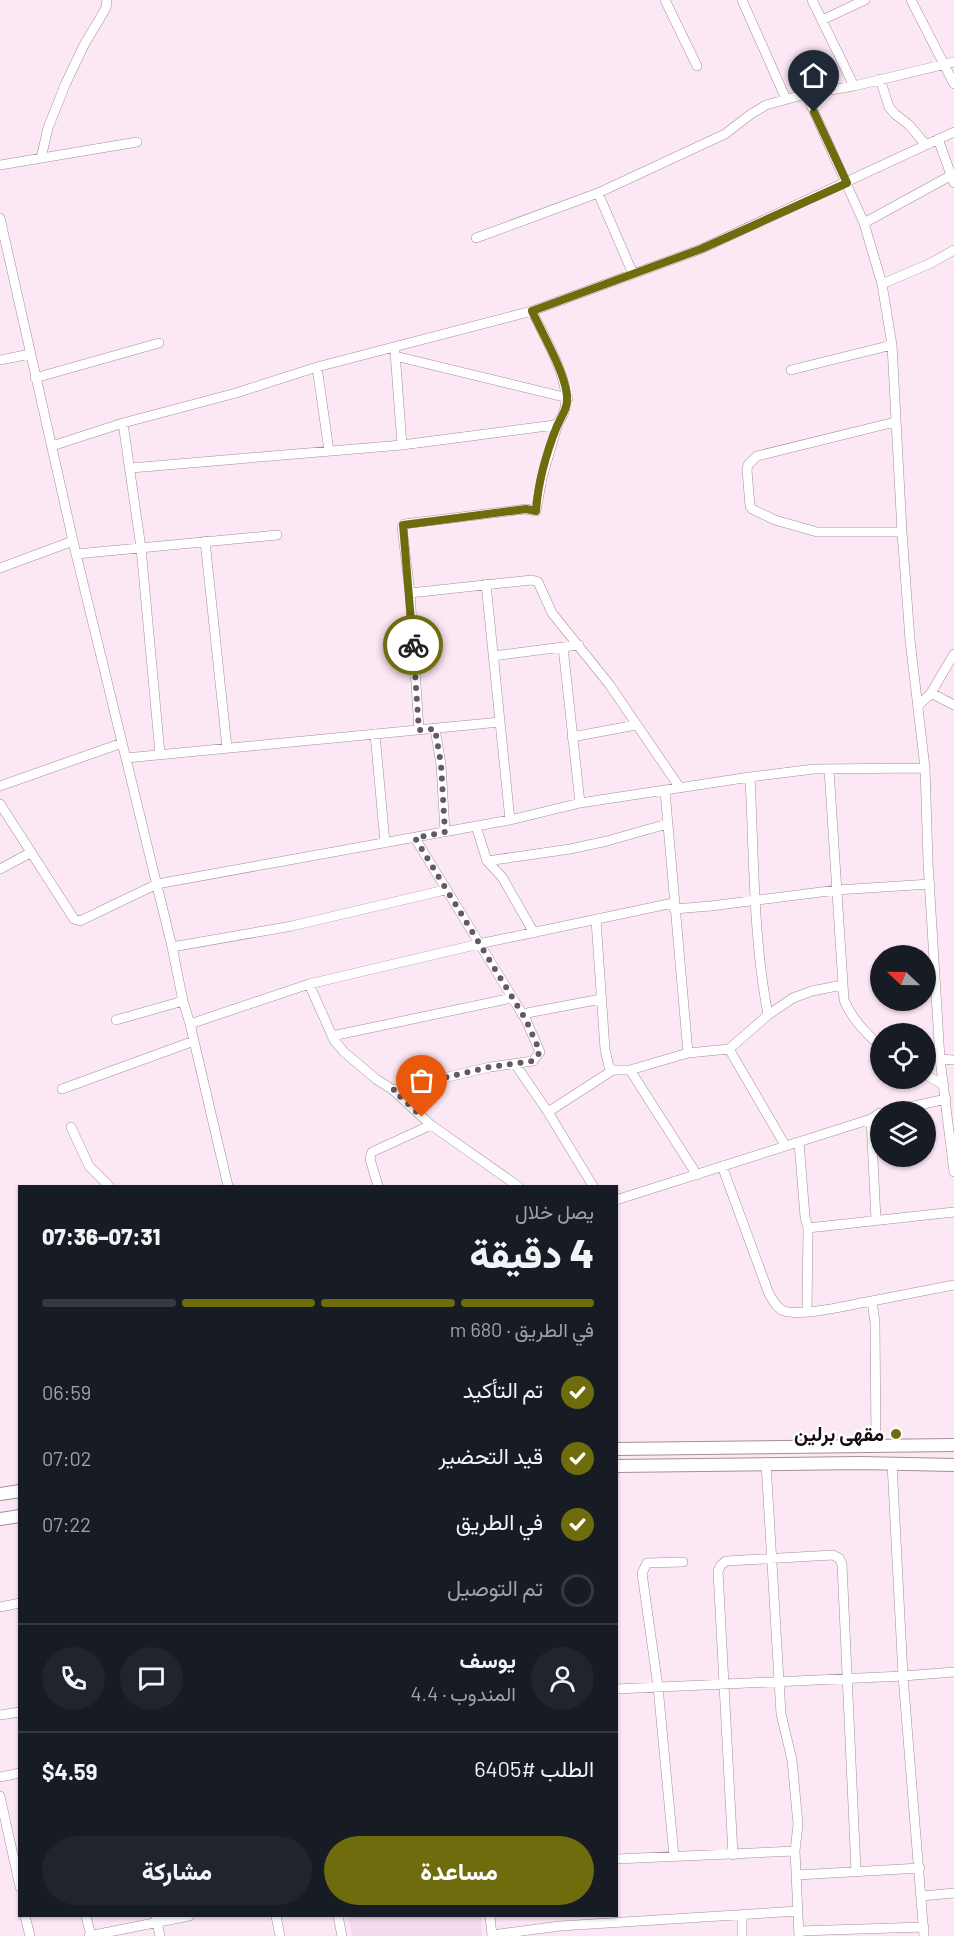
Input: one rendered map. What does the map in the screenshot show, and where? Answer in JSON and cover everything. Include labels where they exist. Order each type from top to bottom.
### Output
[{"type":"main road","points":[[618,1449],[954,1445]]},
{"type":"main road","points":[[618,1466],[766,1463],[954,1465]]},
{"type":"main road","points":[[0,1494],[18,1491]]},
{"type":"main road","points":[[0,1519],[18,1516]]},
{"type":"street","points":[[41,158],[48,128],[65,85],[84,45],[106,8],[107,0]]},
{"type":"street","points":[[665,0],[697,66]]},
{"type":"street","points":[[742,0],[786,99]]},
{"type":"street","points":[[812,0],[854,86]]},
{"type":"street","points":[[822,20],[865,0]]},
{"type":"street","points":[[910,0],[954,84]]},
{"type":"street","points":[[476,238],[598,192],[725,134],[766,105],[806,94],[854,86],[954,62]]},
{"type":"street","points":[[880,79],[890,107],[926,145]]},
{"type":"street","points":[[806,94],[864,223],[882,284],[892,345],[902,532],[925,768],[940,1059],[951,1117],[954,1172]]},
{"type":"street","points":[[52,446],[123,423],[236,393],[396,345],[532,311],[701,249],[954,132]]},
{"type":"street","points":[[864,223],[952,179],[938,139]]},
{"type":"street","points":[[0,165],[137,142]]},
{"type":"street","points":[[598,192],[633,273]]},
{"type":"street","points":[[0,218],[76,554],[228,1185]]},
{"type":"street","points":[[882,284],[931,263],[954,250]]},
{"type":"street","points":[[419,730],[403,525],[526,509],[536,511],[542,478],[568,398],[564,381],[532,311]]},
{"type":"street","points":[[35,378],[159,343]]},
{"type":"street","points":[[396,345],[402,445]]},
{"type":"street","points":[[790,370],[892,345]]},
{"type":"street","points":[[0,360],[30,354]]},
{"type":"street","points":[[395,357],[568,398]]},
{"type":"street","points":[[318,367],[330,451]]},
{"type":"street","points":[[123,423],[141,548],[160,754]]},
{"type":"street","points":[[131,468],[402,445],[549,427],[558,423]]},
{"type":"street","points":[[895,423],[757,456],[748,465],[747,470],[751,508],[775,520],[828,533],[902,532]]},
{"type":"street","points":[[76,554],[277,535]]},
{"type":"street","points":[[0,568],[73,541]]},
{"type":"street","points":[[205,541],[227,748]]},
{"type":"street","points":[[410,593],[536,580],[552,613],[609,684],[680,788]]},
{"type":"street","points":[[486,584],[510,820]]},
{"type":"street","points":[[493,656],[579,645]]},
{"type":"street","points":[[563,647],[580,803]]},
{"type":"street","points":[[918,706],[931,693],[954,654]]},
{"type":"street","points":[[931,693],[954,705]]},
{"type":"street","points":[[126,758],[500,722]]},
{"type":"street","points":[[572,737],[636,725]]},
{"type":"street","points":[[435,729],[441,764],[445,832]]},
{"type":"street","points":[[375,734],[385,843]]},
{"type":"street","points":[[0,786],[122,743]]},
{"type":"street","points":[[0,804],[30,853],[77,921],[157,884],[510,820],[580,803],[750,777],[829,769],[925,768]]},
{"type":"street","points":[[829,769],[844,1000],[849,1012],[870,1037]]},
{"type":"street","points":[[750,777],[755,901],[762,982],[768,1016]]},
{"type":"street","points":[[665,791],[688,1053]]},
{"type":"street","points":[[487,861],[570,849],[667,824]]},
{"type":"street","points":[[476,826],[487,861],[502,877],[534,933]]},
{"type":"street","points":[[393,1090],[490,1067],[533,1061],[540,1052],[522,1014],[415,838]]},
{"type":"street","points":[[0,869],[30,853]]},
{"type":"street","points":[[190,1024],[309,984],[596,920],[674,906],[755,901],[837,890],[930,884]]},
{"type":"street","points":[[172,947],[292,926],[445,890]]},
{"type":"street","points":[[596,920],[605,1049],[609,1066],[613,1070]]},
{"type":"street","points":[[309,984],[332,1036],[344,1052],[393,1090],[431,1125],[517,1185]]},
{"type":"street","points":[[548,1112],[613,1070],[630,1070],[688,1053],[729,1049],[793,998],[812,991],[842,985]]},
{"type":"street","points":[[332,1036],[512,998]]},
{"type":"street","points":[[522,1014],[601,999]]},
{"type":"street","points":[[116,1020],[183,1001]]},
{"type":"street","points":[[62,1089],[194,1041]]},
{"type":"street","points":[[729,1049],[785,1145]]},
{"type":"street","points":[[940,1059],[954,1060]]},
{"type":"street","points":[[515,1064],[548,1112],[592,1185]]},
{"type":"street","points":[[630,1070],[697,1175]]},
{"type":"street","points":[[936,1081],[944,1086]]},
{"type":"street","points":[[936,1101],[946,1099]]},
{"type":"street","points":[[618,1199],[870,1119]]},
{"type":"street","points":[[378,1185],[370,1159],[372,1152],[431,1125]]},
{"type":"street","points":[[71,1127],[89,1166],[109,1185]]},
{"type":"street","points":[[799,1142],[805,1217],[808,1228],[807,1312]]},
{"type":"street","points":[[722,1167],[769,1294],[783,1311],[807,1312],[954,1285]]},
{"type":"street","points":[[873,1167],[876,1220]]},
{"type":"street","points":[[808,1228],[954,1212]]},
{"type":"street","points":[[873,1301],[876,1445]]},
{"type":"street","points":[[766,1463],[779,1682],[782,1714],[792,1760],[798,1824],[795,1851],[799,1934],[924,1931],[903,1676],[892,1463]]},
{"type":"street","points":[[734,1855],[718,1571],[726,1562],[833,1555],[839,1558],[842,1564],[856,1871]]},
{"type":"street","points":[[674,1856],[658,1687],[642,1573],[647,1563],[683,1562]]},
{"type":"street","points":[[0,1607],[18,1603]]},
{"type":"street","points":[[618,1689],[954,1672]]},
{"type":"street","points":[[0,1715],[18,1712]]},
{"type":"street","points":[[0,1777],[18,1773]]},
{"type":"street","points":[[0,1796],[18,1878]]},
{"type":"street","points":[[0,1845],[10,1843]]},
{"type":"street","points":[[618,1859],[795,1851]]},
{"type":"street","points":[[797,1875],[920,1868]]},
{"type":"street","points":[[922,1896],[954,1893]]},
{"type":"street","points":[[490,1917],[492,1936],[560,1926],[798,1911]]},
{"type":"street","points":[[742,1915],[742,1936]]},
{"type":"street","points":[[25,1917],[30,1936]]},
{"type":"street","points":[[86,1917],[90,1936],[156,1918],[172,1917]]},
{"type":"street","points":[[276,1917],[280,1936]]},
{"type":"street","points":[[338,1917],[342,1936]]},
{"type":"street","points":[[558,1917],[560,1926]]},
{"type":"street","points":[[156,1918],[160,1936]]},
{"type":"shaded area","points":[[348,1917],[481,1917],[482,1936],[352,1936]]},
{"type":"way so far","points":[[413,645],[419,730],[435,729],[441,764],[445,832],[415,838],[526,1020],[540,1052],[533,1061],[490,1067],[393,1090],[422,1117]]},
{"type":"place","name":"مقهى برلين","points":[[896,1434]]},
{"type":"route","points":[[413,645],[403,525],[526,509],[536,511],[542,478],[568,398],[564,381],[532,311],[701,249],[847,183],[814,112]]}]
